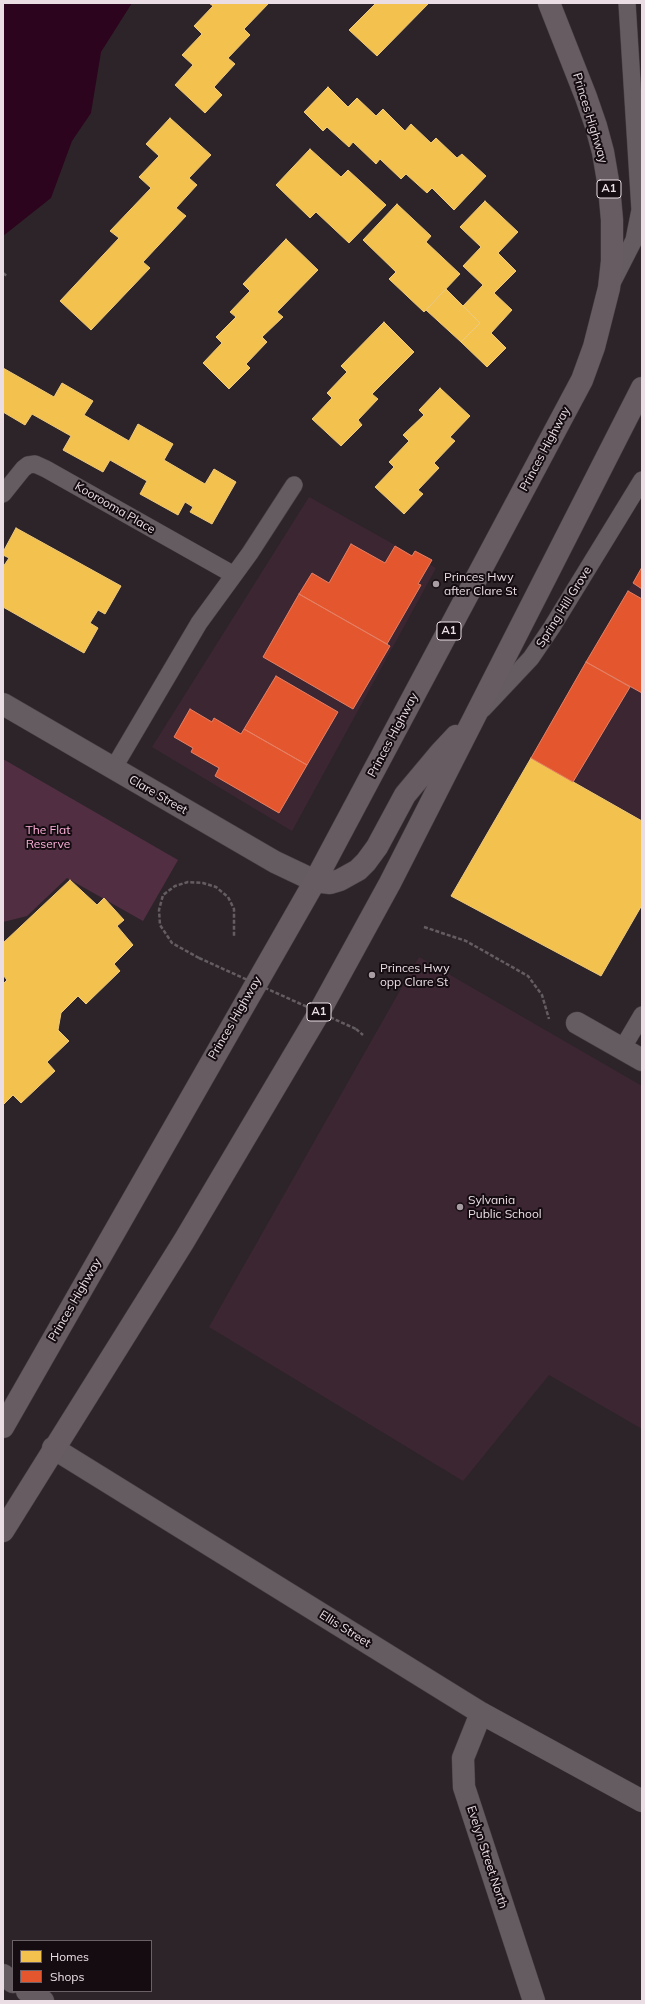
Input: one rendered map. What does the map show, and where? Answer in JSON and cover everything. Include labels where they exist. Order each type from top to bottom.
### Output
[{"type":"highway","name":"Princes Highway","points":[[3,1427],[315,881],[582,380],[594,348],[609,288],[612,261],[612,220],[609,186],[603,152],[586,97],[550,3]]},
{"type":"highway","name":"A1","points":[[3,1531],[53,1448],[188,1234],[316,1018],[390,883],[642,388]]},
{"type":"highway","points":[[315,881],[330,882],[340,880],[358,870],[366,862],[377,847],[405,795],[441,752],[471,722]]},
{"type":"street","name":"Clare Street","points":[[3,704],[275,862],[315,881]]},
{"type":"street","points":[[576,1023],[642,1060]]},
{"type":"street","name":"Ellis Street","points":[[53,1448],[481,1713],[642,1801]]},
{"type":"street","name":"Evelyn Street North","points":[[481,1713],[463,1758],[464,1787],[534,2001]]},
{"type":"street","points":[[3,1975],[12,1981]]},
{"type":"street","points":[[29,1992],[43,2001]]},
{"type":"lane","points":[[609,288],[634,240],[640,210],[627,3]]},
{"type":"lane","name":"Koorooma Place","points":[[3,494],[23,469],[28,465],[35,464],[234,575]]},
{"type":"lane","name":"Spring Hill Grove","points":[[471,722],[531,658],[552,627],[642,480]]},
{"type":"lane","points":[[113,769],[199,623],[234,575],[294,485]]},
{"type":"lane","points":[[622,1049],[642,1015]]},
{"type":"path","points":[[3,273],[7,276]]},
{"type":"path","points":[[234,936],[234,909],[228,897],[216,887],[203,883],[188,882],[175,886],[163,895],[159,910],[160,925],[172,943],[199,958],[356,1028],[363,1035]]},
{"type":"path","points":[[424,927],[466,941],[528,976],[542,994],[550,1022],[558,1031],[569,1018],[576,1023]]},
{"type":"shaded area","points":[[3,3],[132,3],[101,52],[91,113],[72,141],[51,198],[3,236]]},
{"type":"shaded area","points":[[309,497],[436,568],[292,831],[152,747]]},
{"type":"shaded area","points":[[642,567],[642,820],[531,758]]},
{"type":"shaded area","name":"Sylvania Public School","points":[[419,957],[642,1086],[642,1429],[549,1375],[463,1481],[209,1327]]},
{"type":"green space","name":"The Flat Reserve","points":[[3,759],[178,860],[143,921],[67,878],[27,916],[3,922]]},
{"type":"building: Homes","points":[[209,3],[269,3],[244,29],[250,35],[228,58],[235,64],[214,87],[222,95],[205,113],[175,85],[193,65],[182,55],[202,34],[194,26],[213,6]]},
{"type":"building: Homes","points":[[376,3],[429,3],[377,56],[349,30]]},
{"type":"building: Homes","points":[[328,87],[348,107],[357,98],[376,116],[383,109],[405,131],[411,124],[431,143],[436,138],[457,158],[462,154],[486,176],[454,210],[432,188],[427,193],[406,174],[401,179],[380,159],[376,164],[353,142],[349,147],[327,127],[323,131],[304,112]]},
{"type":"building: Homes","points":[[170,118],[211,155],[189,178],[197,185],[176,208],[186,216],[143,262],[150,268],[91,330],[60,301],[119,238],[110,231],[151,188],[139,177],[159,156],[146,144]]},
{"type":"building: Homes","points":[[310,149],[341,177],[348,170],[386,205],[349,243],[316,212],[310,218],[276,185]]},
{"type":"building: Homes","points":[[485,201],[518,232],[498,253],[516,271],[494,293],[512,310],[491,333],[506,348],[487,367],[461,342],[480,323],[463,306],[483,285],[463,266],[481,247],[460,227]]},
{"type":"building: Homes","points":[[397,204],[431,236],[426,242],[460,274],[424,312],[389,279],[396,272],[363,240]]},
{"type":"building: Homes","points":[[286,239],[318,270],[277,312],[283,317],[262,337],[267,342],[246,364],[250,368],[229,389],[203,363],[222,343],[216,337],[236,317],[230,312],[250,291],[243,284]]},
{"type":"building: Homes","points":[[446,289],[480,323],[461,342],[426,310]]},
{"type":"building: Homes","points":[[384,322],[414,352],[372,394],[378,399],[358,420],[362,425],[341,446],[312,419],[332,398],[327,393],[347,372],[341,366]]},
{"type":"building: Homes","points":[[3,368],[54,397],[62,383],[93,401],[84,415],[129,441],[138,424],[173,444],[164,460],[205,484],[214,469],[236,482],[212,524],[190,512],[193,507],[185,502],[178,515],[140,494],[147,481],[110,460],[103,472],[63,450],[71,436],[32,414],[25,425],[3,412]]},
{"type":"building: Homes","points":[[440,388],[470,416],[450,437],[455,441],[434,463],[439,468],[418,490],[423,494],[404,514],[375,487],[394,467],[389,462],[409,441],[403,435],[424,415],[419,410]]},
{"type":"building: Homes","points":[[16,528],[121,586],[105,614],[98,610],[90,623],[98,628],[84,653],[3,607],[3,567],[9,558],[3,555],[3,552]]},
{"type":"building: Homes","points":[[531,758],[642,821],[642,905],[601,976],[451,896]]},
{"type":"building: Homes","points":[[70,880],[97,905],[104,898],[124,920],[117,926],[133,945],[114,964],[120,971],[86,1004],[78,996],[61,1013],[58,1030],[69,1041],[47,1062],[55,1071],[21,1103],[13,1095],[3,1105],[3,984],[7,980],[3,975],[3,943]]},
{"type":"building: Shops","points":[[351,544],[385,563],[395,546],[412,556],[415,551],[432,560],[418,584],[421,585],[387,644],[299,594],[312,573],[329,583]]},
{"type":"building: Shops","points":[[642,567],[642,589],[633,583]]},
{"type":"building: Shops","points":[[628,591],[642,599],[642,693],[586,662]]},
{"type":"building: Shops","points":[[299,594],[390,646],[353,709],[263,657]]},
{"type":"building: Shops","points":[[586,662],[630,687],[573,782],[531,758]]},
{"type":"building: Shops","points":[[276,676],[338,712],[307,765],[244,729]]},
{"type":"building: Shops","points":[[190,709],[212,722],[214,718],[241,734],[244,729],[307,765],[279,813],[215,776],[219,768],[191,752],[193,748],[174,737]]},
{"type":"place","name":"Princes Hwy after Clare St","points":[[436,584]]},
{"type":"place","name":"Princes Hwy opp Clare St","points":[[372,975]]},
{"type":"place","name":"Sylvania Public School","points":[[460,1207]]}]
